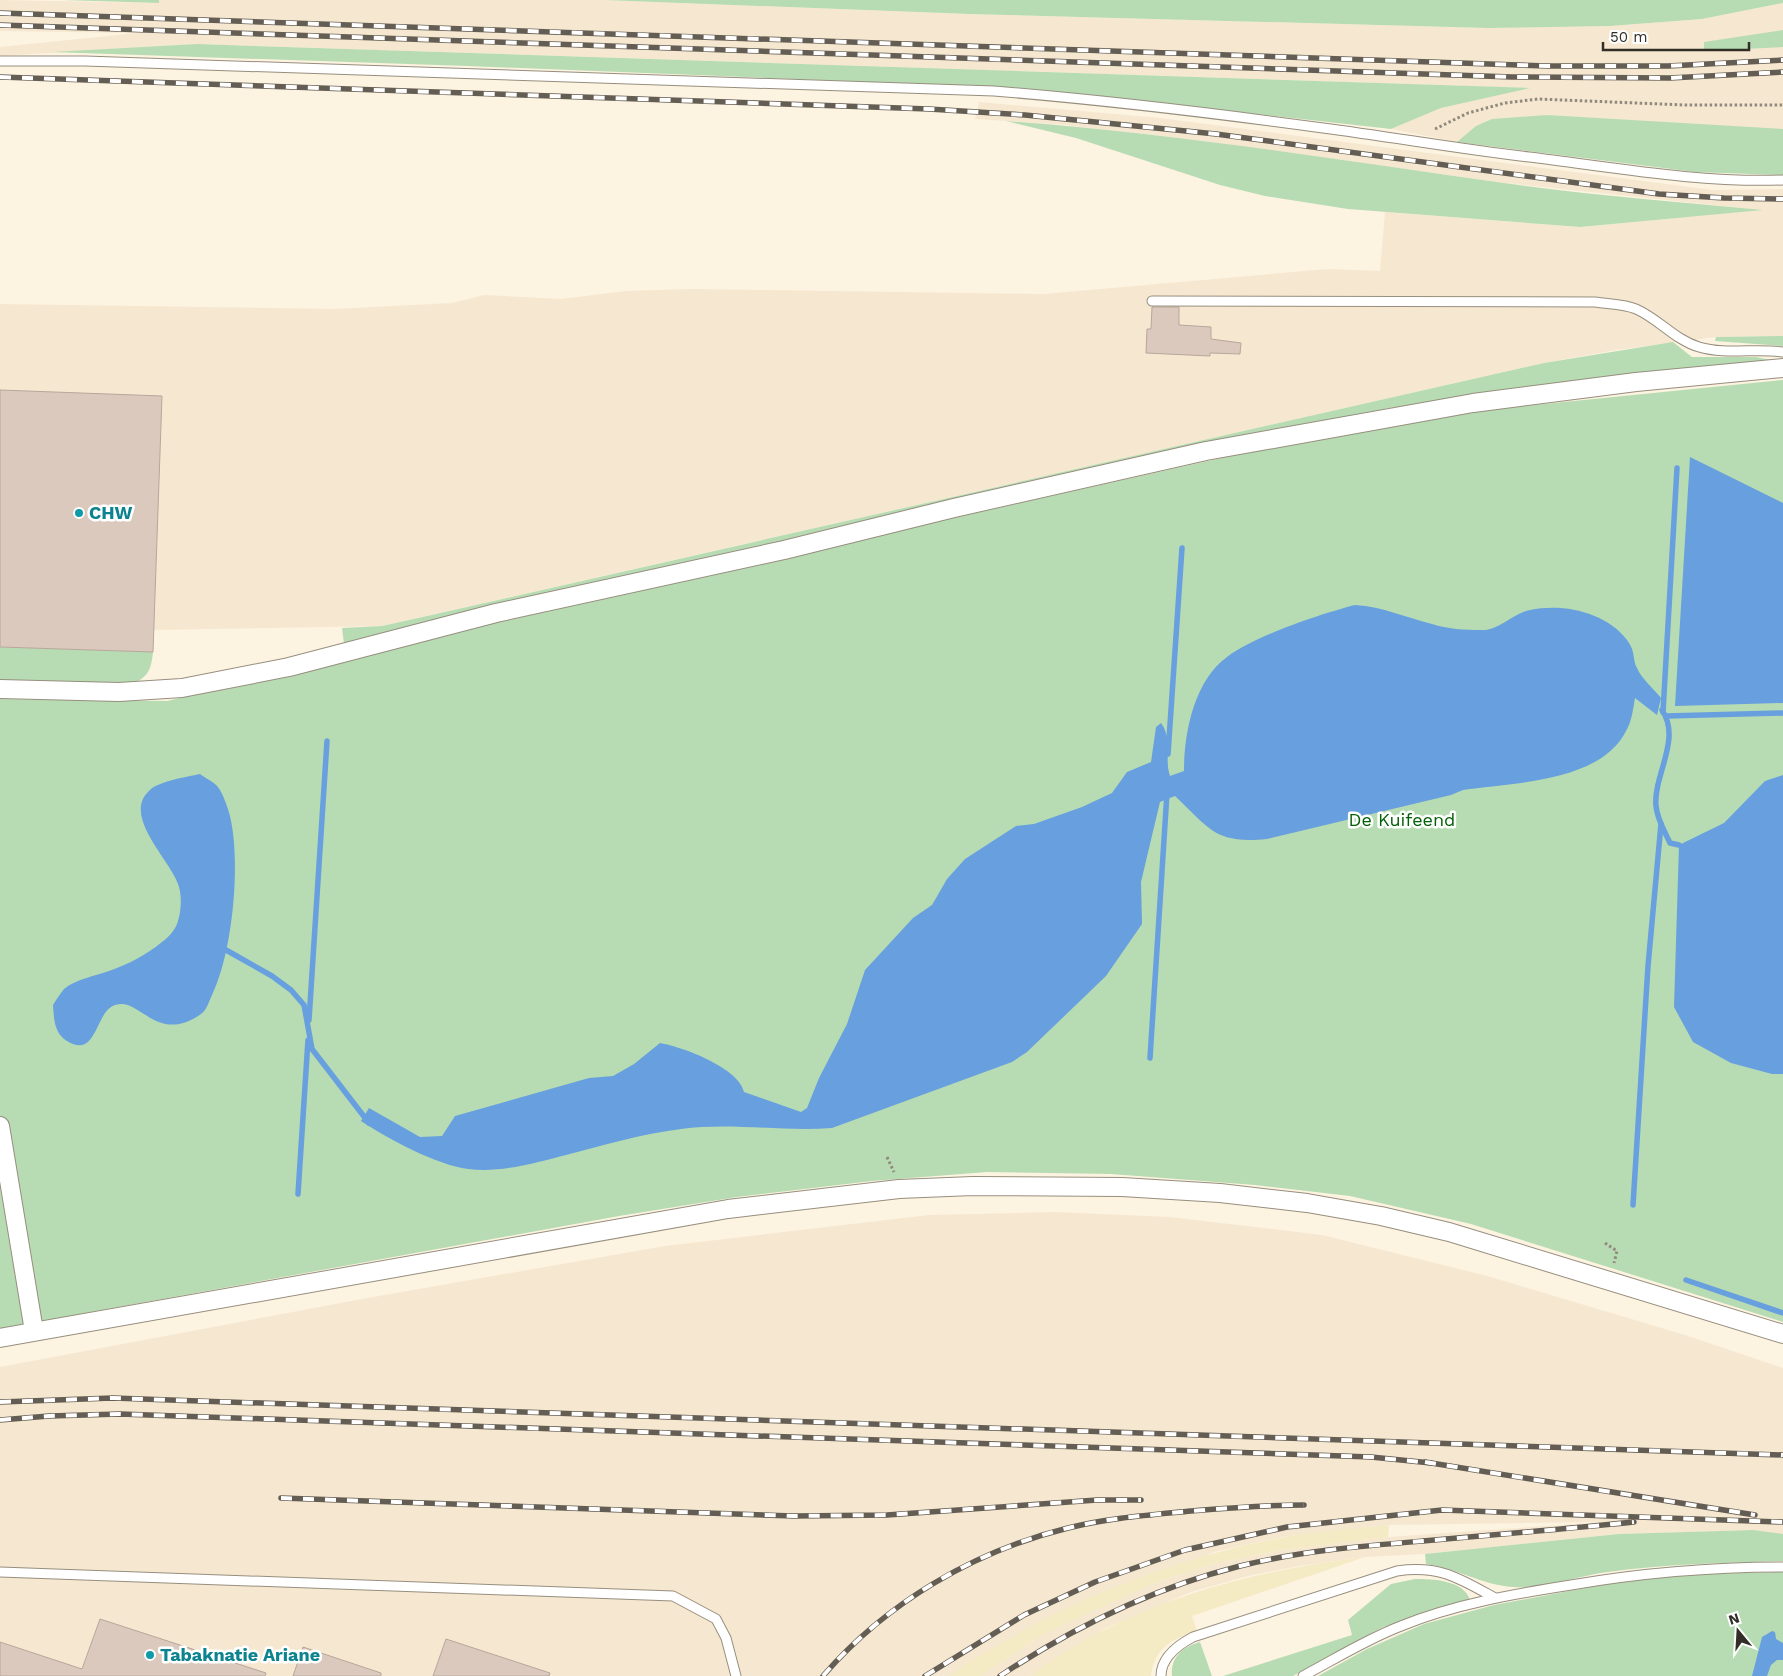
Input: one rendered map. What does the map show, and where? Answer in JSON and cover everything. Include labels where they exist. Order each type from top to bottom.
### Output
[{"type":"street","points":[[0,688],[119,692],[182,688],[289,666],[496,613],[784,550],[954,508],[1206,451],[1473,403],[1636,382],[1783,368]]},
{"type":"street","points":[[0,1126],[34,1331]]},
{"type":"street","points":[[0,1338],[423,1265],[728,1209],[899,1190],[973,1186],[1122,1187],[1220,1193],[1307,1203],[1381,1216],[1449,1232],[1783,1334]]},
{"type":"lane","points":[[0,61],[85,61],[994,91],[1141,104],[1420,143],[1663,174],[1730,179],[1783,180]]},
{"type":"lane","points":[[1152,301],[1595,302],[1635,308],[1661,323],[1685,342],[1701,348],[1726,351],[1783,352]]},
{"type":"lane","points":[[1303,1676],[1400,1626],[1442,1612],[1496,1598],[1599,1580],[1674,1570],[1783,1567]]},
{"type":"lane","points":[[1161,1676],[1168,1656],[1178,1644],[1193,1637],[1397,1571],[1416,1568],[1435,1570],[1468,1583],[1496,1598]]},
{"type":"lane","points":[[0,1572],[673,1596],[716,1619],[726,1638],[736,1676]]},
{"type":"path","points":[[1420,143],[1434,130],[1468,113],[1505,103],[1538,100],[1685,105],[1783,104]]},
{"type":"path","points":[[1605,1244],[1617,1251],[1608,1280]]},
{"type":"shaded area","points":[[0,0],[159,3],[159,0],[604,0],[969,14],[1488,28],[1610,26],[1702,19],[1783,3],[1783,129],[1709,126],[1467,135],[1457,142],[1391,129],[1441,108],[1527,88],[197,44],[0,56],[0,47],[137,33],[0,31]]},
{"type":"shaded area","points":[[979,102],[1160,118],[1713,190],[1783,189],[1783,336],[1716,337],[1616,350],[1544,363],[382,626],[154,630],[0,609],[0,304],[335,309],[452,303],[484,295],[561,299],[626,291],[691,289],[1043,294],[1328,269],[1380,271],[1385,212],[1580,227],[1760,210],[1505,183],[1187,139],[1065,125],[975,119]]},
{"type":"shaded area","points":[[1056,1212],[1170,1217],[1322,1235],[1487,1276],[1685,1335],[1783,1368],[1783,1534],[1753,1530],[1619,1534],[1425,1554],[1365,1557],[1299,1566],[1248,1576],[1191,1592],[1106,1628],[1030,1676],[980,1676],[1044,1634],[1088,1612],[1154,1583],[1213,1564],[1282,1550],[1388,1537],[1604,1522],[1389,1525],[1282,1537],[1214,1552],[957,1670],[949,1676],[0,1676],[0,1367],[362,1299],[665,1246],[929,1215]]},
{"type":"green space","points":[[62,0],[159,0],[159,3]]},
{"type":"green space","points":[[604,0],[1783,0],[1783,3],[1702,19],[1610,26],[1488,28],[969,14]]},
{"type":"green space","points":[[1783,30],[1783,47],[1704,51],[1704,42]]},
{"type":"green space","points":[[197,44],[1530,88],[1441,108],[1391,129],[1023,88],[52,52]]},
{"type":"green space","points":[[1547,115],[1783,129],[1783,175],[1695,172],[1457,142],[1476,126],[1492,119]]},
{"type":"green space","points":[[1006,121],[1193,140],[1569,191],[1763,210],[1580,227],[1348,209],[1265,196],[1220,185],[1076,138]]},
{"type":"green space","points":[[1783,336],[1783,346],[1715,341],[1716,337]]},
{"type":"green space","points":[[1673,342],[1692,357],[1756,357],[1780,362],[1389,408],[1244,437],[344,644],[342,628],[382,626],[1544,363]]},
{"type":"green space","name":"De Kuifeend","points":[[1783,380],[1783,1322],[1471,1224],[1350,1196],[1255,1185],[1111,1174],[987,1172],[872,1181],[737,1197],[619,1216],[80,1314],[0,1332],[0,699],[167,701],[391,648],[465,627],[1333,433],[1454,413]]},
{"type":"green space","points":[[0,647],[153,652],[146,675],[133,684],[0,682]]},
{"type":"green space","points":[[1753,1530],[1783,1534],[1783,1561],[1695,1564],[1630,1569],[1537,1586],[1513,1587],[1502,1586],[1426,1564],[1425,1554],[1619,1534]]},
{"type":"green space","points":[[1783,1572],[1783,1676],[1318,1676],[1367,1649],[1424,1624],[1494,1605],[1617,1582],[1699,1574]]},
{"type":"green space","points":[[1415,1579],[1447,1582],[1461,1588],[1467,1593],[1470,1600],[1383,1627],[1293,1676],[1223,1676],[1352,1635],[1348,1620],[1391,1584]]},
{"type":"green space","points":[[1200,1642],[1212,1676],[1172,1676],[1175,1658],[1183,1650]]},
{"type":"sand","points":[[1389,1525],[1388,1537],[1282,1550],[1213,1564],[1154,1583],[1044,1634],[980,1676],[949,1676],[969,1662],[1069,1607],[1172,1566],[1208,1555],[1280,1538]]},
{"type":"sand","points":[[1365,1557],[1192,1616],[1197,1631],[1180,1637],[1166,1646],[1156,1658],[1151,1676],[1030,1676],[1068,1650],[1108,1628],[1190,1594],[1276,1572],[1320,1563]]},
{"type":"water","points":[[1690,457],[1783,503],[1783,703],[1675,706]]},
{"type":"water","points":[[1355,605],[1385,610],[1444,627],[1469,630],[1488,630],[1524,612],[1543,608],[1570,609],[1596,616],[1618,630],[1630,644],[1639,672],[1661,698],[1657,715],[1635,698],[1628,727],[1614,748],[1597,761],[1554,777],[1530,782],[1463,790],[1451,795],[1267,839],[1250,840],[1224,836],[1206,825],[1175,796],[1160,802],[1141,882],[1142,924],[1106,976],[1027,1052],[1012,1062],[832,1128],[794,1129],[719,1126],[681,1129],[637,1137],[530,1164],[493,1170],[480,1170],[456,1167],[428,1157],[385,1136],[361,1121],[369,1108],[420,1137],[442,1136],[455,1116],[589,1078],[613,1076],[634,1064],[660,1043],[695,1054],[721,1067],[740,1083],[744,1092],[801,1112],[807,1108],[819,1078],[847,1024],[865,970],[913,918],[932,905],[947,879],[965,859],[1016,826],[1034,824],[1082,807],[1112,793],[1127,772],[1151,762],[1156,727],[1161,723],[1167,736],[1170,776],[1184,771],[1186,741],[1193,709],[1206,680],[1216,667],[1227,657],[1254,641],[1307,620]]},
{"type":"water","points":[[200,774],[216,785],[224,799],[230,816],[235,857],[235,882],[230,932],[219,977],[208,1005],[201,1014],[185,1023],[171,1025],[159,1022],[130,1006],[121,1004],[111,1007],[106,1012],[94,1034],[84,1045],[76,1045],[67,1041],[57,1030],[53,1005],[64,989],[80,980],[137,959],[165,940],[176,927],[181,896],[179,887],[175,876],[144,825],[141,812],[142,801],[150,790],[160,784]]},
{"type":"water","points":[[1783,775],[1783,1074],[1772,1074],[1731,1063],[1693,1042],[1674,1007],[1679,845],[1724,823],[1765,781]]},
{"type":"water","points":[[1772,1631],[1775,1632],[1776,1639],[1783,1643],[1783,1660],[1777,1660],[1771,1665],[1767,1676],[1752,1676],[1762,1637]]},
{"type":"building","points":[[1152,307],[1179,307],[1179,325],[1211,327],[1211,339],[1241,343],[1240,354],[1210,353],[1210,356],[1146,353],[1147,329],[1151,329]]},
{"type":"building","name":"CHW","points":[[0,390],[162,396],[153,652],[0,647]]},
{"type":"building","name":"Tabaknatie Ariane","points":[[100,1619],[266,1673],[265,1676],[0,1676],[0,1642],[82,1669]]},
{"type":"building","points":[[446,1639],[550,1673],[549,1676],[433,1676]]},
{"type":"building","name":"Tabaknatie Ariane","points":[[303,1647],[381,1673],[381,1676],[293,1676]]},
{"type":"waterway","points":[[1663,712],[1677,468]]},
{"type":"waterway","points":[[1168,754],[1182,548]]},
{"type":"waterway","points":[[1662,710],[1667,721],[1669,733],[1668,745],[1658,782],[1656,806],[1660,821],[1670,843],[1679,845]]},
{"type":"waterway","points":[[1666,716],[1783,713]]},
{"type":"waterway","points":[[309,1020],[327,741]]},
{"type":"waterway","points":[[1150,1058],[1167,793]]},
{"type":"waterway","points":[[1633,1205],[1648,966],[1661,824]]},
{"type":"waterway","points":[[226,950],[272,976],[291,990],[304,1005],[312,1049],[369,1123]]},
{"type":"waterway","points":[[298,1194],[308,1040]]},
{"type":"waterway","points":[[1686,1280],[1783,1313]]},
{"type":"railway","points":[[0,13],[1548,66],[1668,66],[1783,60]]},
{"type":"railway","points":[[0,25],[1512,77],[1670,78],[1783,72]]},
{"type":"railway","points":[[0,77],[929,109],[1025,115],[1216,134],[1659,194],[1783,199]]},
{"type":"railway","points":[[0,1402],[113,1398],[1783,1455]]},
{"type":"railway","points":[[0,1420],[49,1416],[120,1414],[1371,1457],[1431,1463]]},
{"type":"railway","points":[[1425,1462],[1755,1515]]},
{"type":"railway","points":[[281,1498],[794,1516],[887,1515],[1097,1500],[1141,1500]]},
{"type":"railway","points":[[823,1676],[875,1625],[903,1603],[934,1583],[966,1566],[1033,1538],[1068,1528],[1129,1517],[1233,1508],[1304,1505]]},
{"type":"railway","points":[[925,1676],[1024,1615],[1095,1582],[1185,1550],[1287,1527],[1442,1510],[1783,1522]]},
{"type":"railway","points":[[1000,1676],[1056,1641],[1115,1611],[1176,1586],[1240,1566],[1285,1556],[1354,1547],[1634,1522]]},
{"type":"place","name":"CHW","points":[[79,513]]},
{"type":"place","name":"Tabaknatie Ariane","points":[[150,1655]]}]
